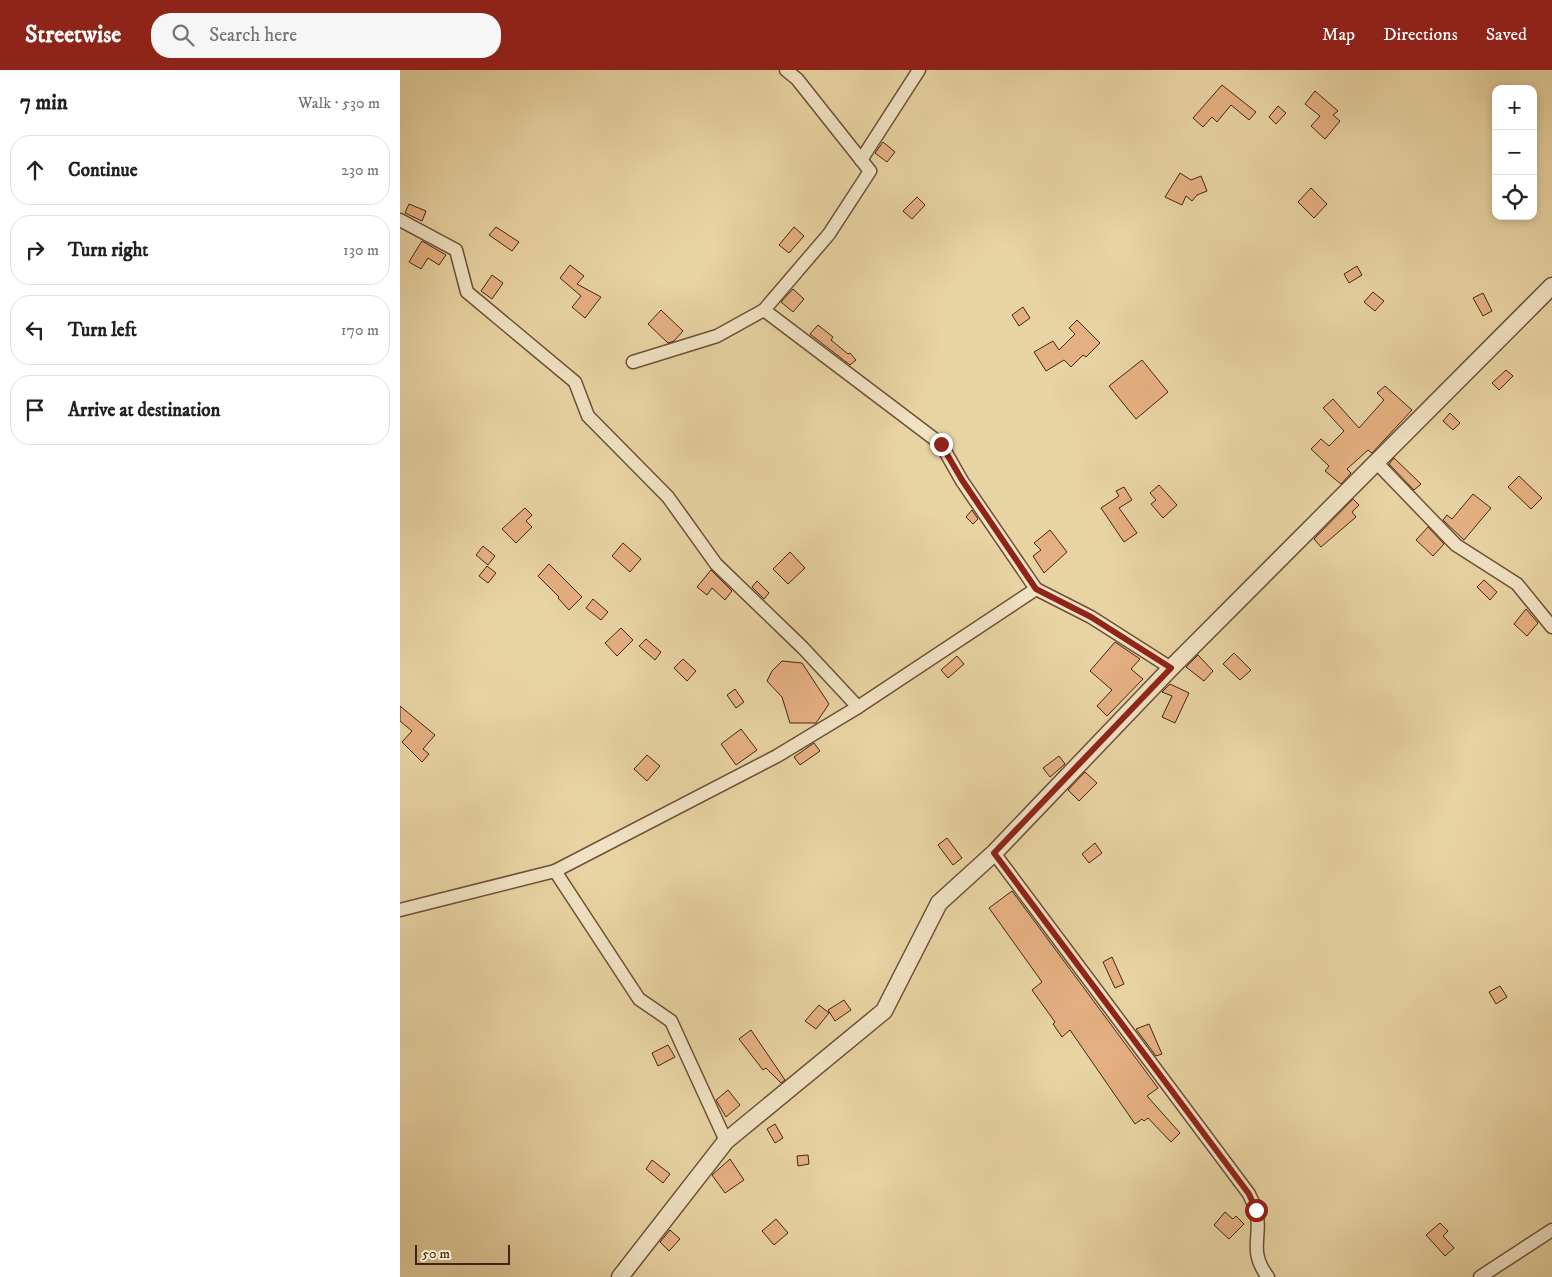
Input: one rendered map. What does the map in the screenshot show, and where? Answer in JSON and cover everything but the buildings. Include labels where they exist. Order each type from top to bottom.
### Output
[{"type":"street","points":[[633,362],[716,336],[764,310],[828,234],[870,171],[797,79],[786,70]]},
{"type":"street","points":[[861,160],[919,70]]},
{"type":"street","points":[[400,220],[456,250],[467,292],[575,382],[588,416],[668,496],[716,564],[803,648],[858,707]]},
{"type":"street","points":[[620,1277],[726,1141],[884,1011],[939,903],[994,853],[1171,668],[1552,286]]},
{"type":"street","points":[[764,310],[941,444],[962,480],[1036,589],[1091,617],[1171,668]]},
{"type":"street","points":[[1376,462],[1456,545],[1517,584],[1552,627]]},
{"type":"street","points":[[400,910],[555,871],[777,756],[858,707],[1036,589]]},
{"type":"street","points":[[994,853],[1249,1194],[1256,1210],[1256,1258],[1259,1266],[1268,1277]]},
{"type":"street","points":[[555,871],[639,999],[670,1021],[726,1141]]},
{"type":"street","points":[[1480,1277],[1552,1230]]},
{"type":"route","points":[[941,444],[962,480],[1036,589],[1091,617],[1171,668],[994,853],[1249,1194],[1256,1210]]}]
